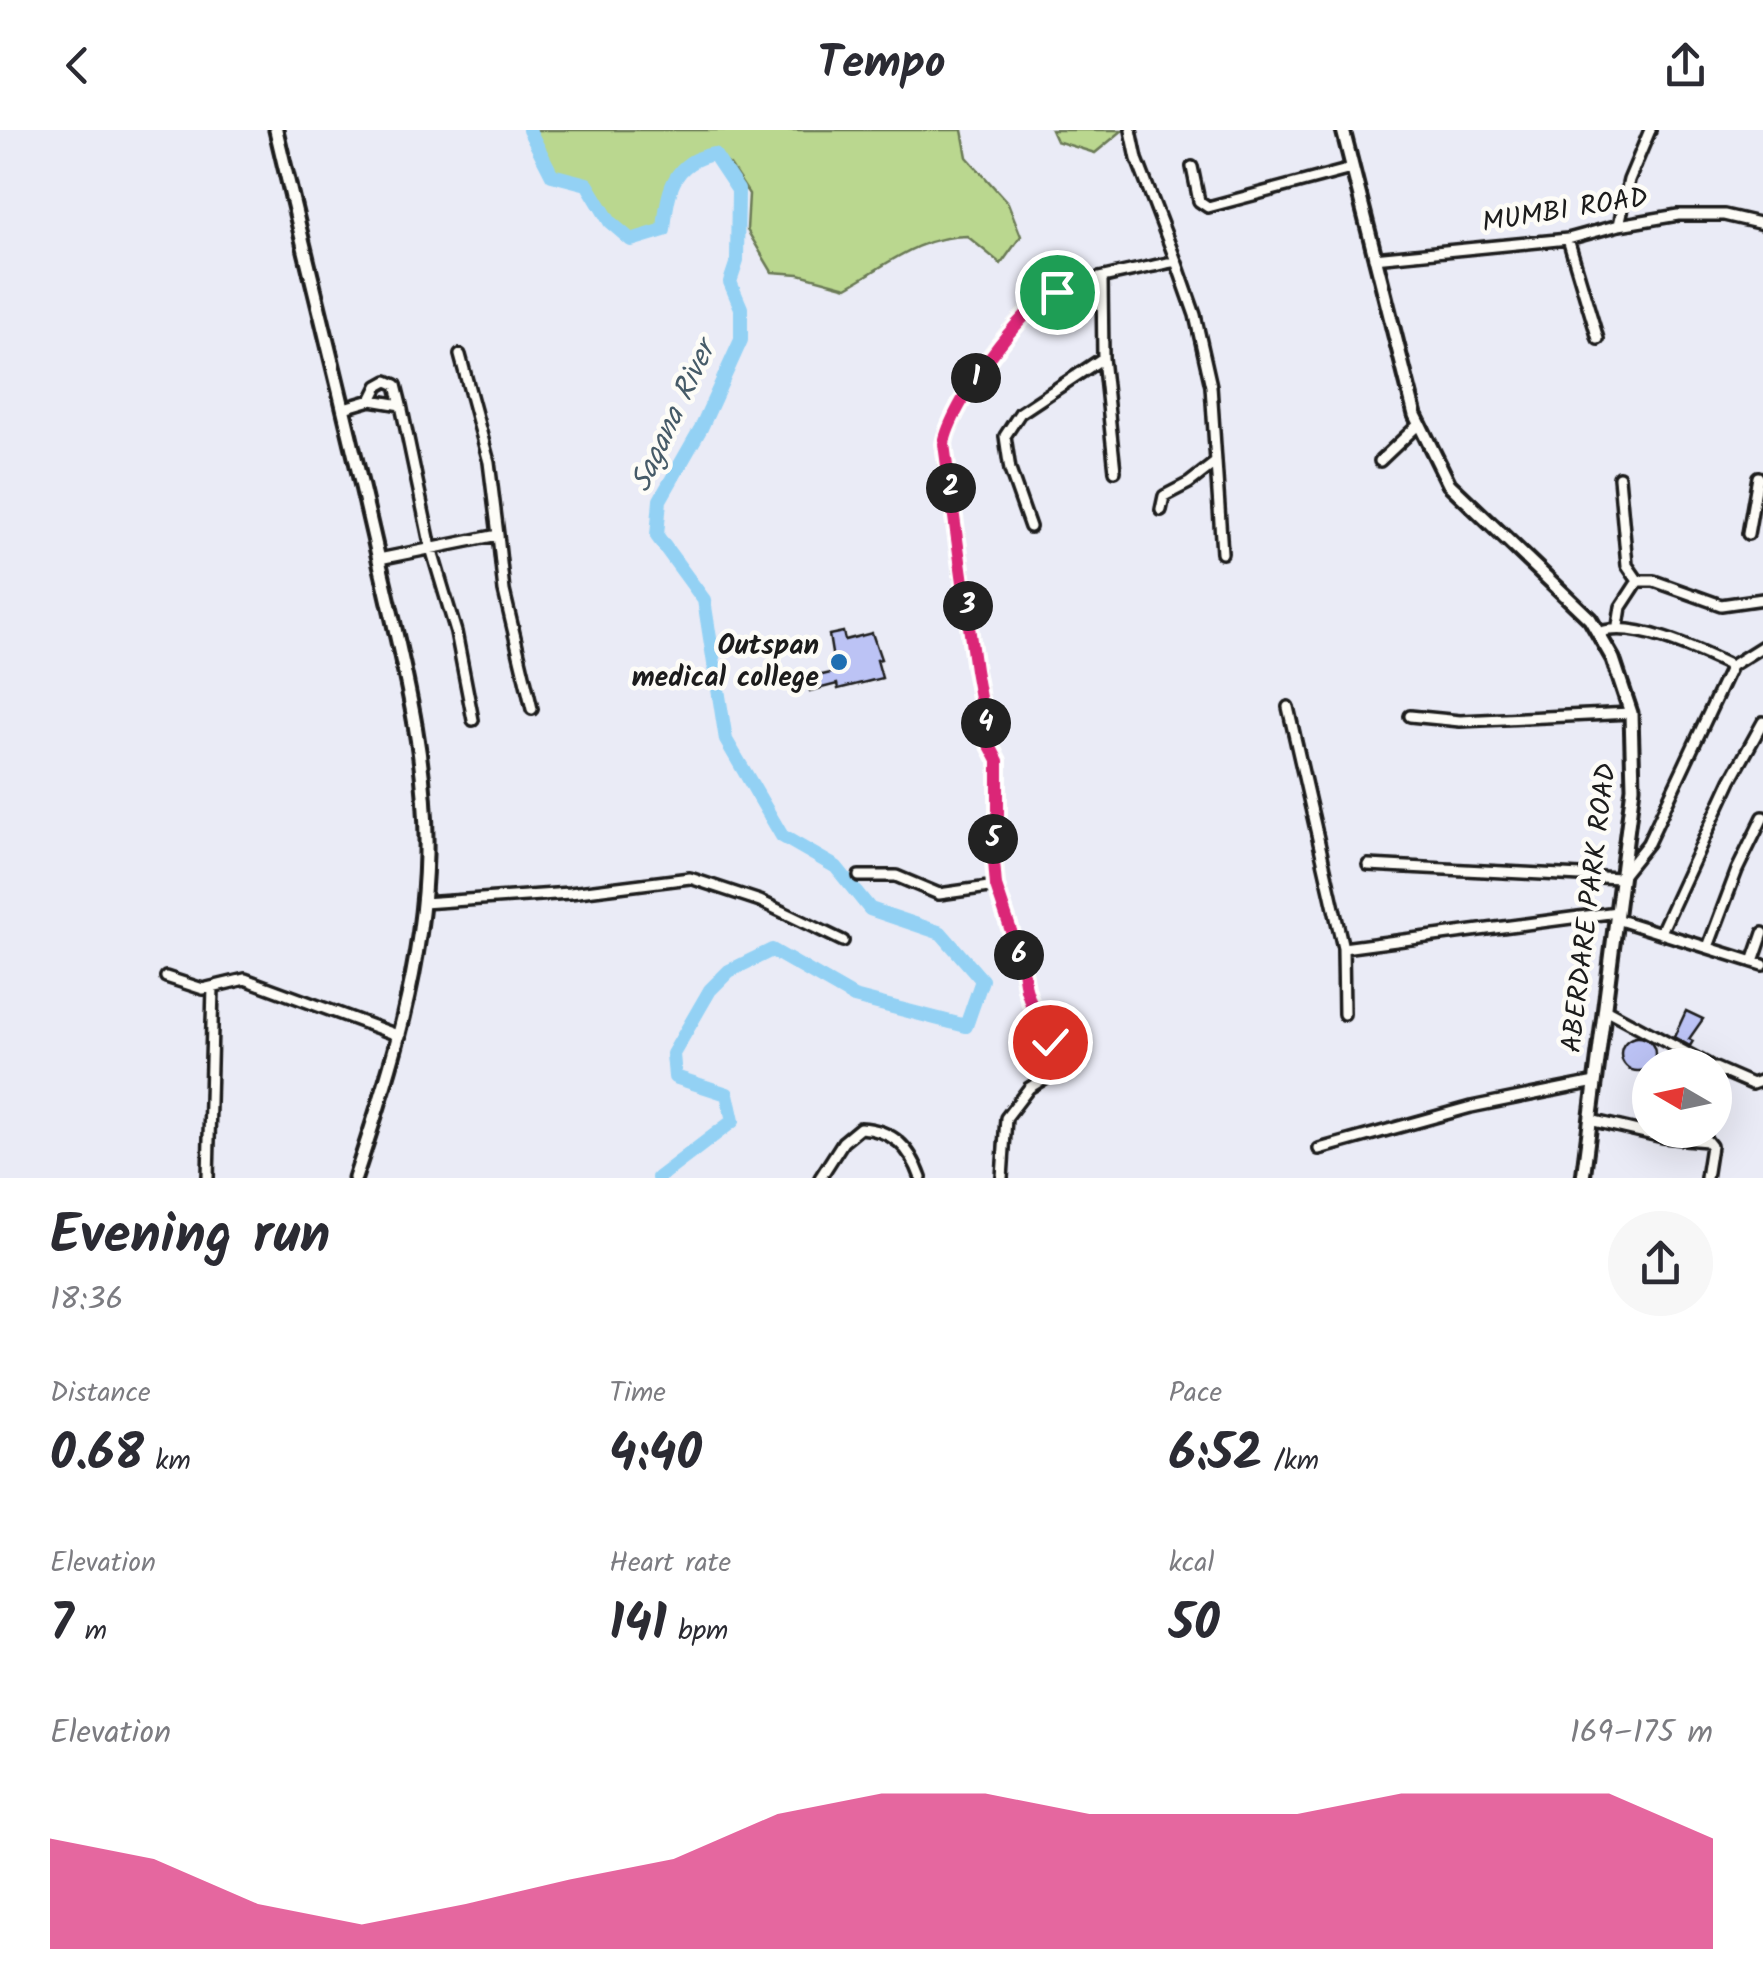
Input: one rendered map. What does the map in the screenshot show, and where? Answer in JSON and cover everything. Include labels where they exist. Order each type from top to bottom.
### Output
[{"type":"street","points":[[276,130],[418,738],[426,852],[424,902],[400,1036],[355,1178]]},
{"type":"street","points":[[1132,130],[1136,159],[1176,261],[1205,351],[1222,553]]},
{"type":"street","name":"ABERDARE PARK ROAD","points":[[1342,130],[1419,424],[1449,484],[1562,588],[1600,632],[1631,713],[1633,787],[1583,1178]]},
{"type":"street","points":[[1619,224],[1630,180],[1650,130]]},
{"type":"street","points":[[1192,167],[1199,201],[1208,206],[1352,168]]},
{"type":"street","name":"MUMBI ROAD","points":[[1374,258],[1568,238],[1619,224],[1700,214],[1763,224]]},
{"type":"street","points":[[1568,238],[1598,339]]},
{"type":"street","points":[[1002,1178],[1006,1118],[1029,1088],[1058,1070],[1057,1058],[1040,1031],[996,886],[992,837],[998,814],[998,761],[988,742],[956,549],[944,444],[946,428],[981,371],[1049,294],[1176,261]]},
{"type":"street","points":[[1102,280],[1103,358],[1116,471]]},
{"type":"street","points":[[460,355],[489,462],[504,591],[532,710]]},
{"type":"street","points":[[1030,527],[1010,470],[1005,436],[1020,413],[1103,358]]},
{"type":"street","points":[[371,400],[378,386],[387,382],[396,385],[431,548],[456,632],[473,720]]},
{"type":"street","points":[[344,408],[371,400],[400,405]]},
{"type":"street","points":[[1380,461],[1419,424]]},
{"type":"street","points":[[1160,510],[1164,496],[1217,462]]},
{"type":"street","points":[[1748,534],[1759,503],[1758,476]]},
{"type":"street","points":[[1619,477],[1627,565],[1638,581]]},
{"type":"street","points":[[379,559],[498,535]]},
{"type":"street","points":[[1638,581],[1654,580],[1721,606],[1763,600]]},
{"type":"street","points":[[1618,626],[1621,607],[1638,581]]},
{"type":"street","points":[[1600,632],[1618,626],[1694,648],[1732,666]]},
{"type":"street","points":[[1368,865],[1620,878],[1648,843],[1732,666],[1763,646]]},
{"type":"street","points":[[1288,707],[1343,948],[1344,1014]]},
{"type":"street","points":[[1410,716],[1460,722],[1631,713]]},
{"type":"street","points":[[1662,932],[1731,780],[1763,722]]},
{"type":"street","points":[[1708,946],[1737,870],[1763,817]]},
{"type":"street","points":[[860,876],[896,876],[939,894],[996,886]]},
{"type":"street","points":[[424,902],[570,892],[690,878],[760,901],[842,942]]},
{"type":"street","points":[[1343,948],[1616,916],[1758,963],[1763,933]]},
{"type":"street","points":[[166,976],[196,989],[245,979],[400,1036]]},
{"type":"street","points":[[208,1178],[213,987]]},
{"type":"street","points":[[1605,1009],[1678,1048]]},
{"type":"street","points":[[1732,1075],[1752,1084],[1763,1080]]},
{"type":"street","points":[[1319,1148],[1471,1107],[1596,1082]]},
{"type":"street","points":[[1590,1120],[1663,1137],[1708,1141],[1711,1146],[1706,1178]]},
{"type":"street","points":[[820,1178],[843,1142],[860,1128],[894,1135],[921,1178]]},
{"type":"green space","points":[[529,130],[962,130],[967,157],[1008,203],[1021,236],[1001,264],[967,236],[950,237],[918,246],[847,287],[799,274],[772,272],[747,230],[749,194],[730,165],[715,154],[689,164],[674,181],[664,230],[631,240],[610,222],[587,184],[552,175]]},
{"type":"green space","points":[[1051,130],[1123,130],[1095,153],[1056,141]]},
{"type":"building","name":"Outspan medical college","points":[[843,632],[845,640],[872,633],[881,659],[877,660],[882,678],[838,689],[837,684],[810,691],[809,686],[803,687],[801,680],[835,672],[829,635]]},
{"type":"building","points":[[1686,1011],[1703,1019],[1689,1039],[1693,1041],[1690,1046],[1674,1037]]},
{"type":"building","points":[[1638,1037],[1654,1048],[1632,1048],[1632,1070],[1626,1066],[1621,1054],[1626,1042]]},
{"type":"waterway","name":"Sagana River","points":[[529,130],[552,175],[587,184],[610,222],[631,240],[664,230],[674,181],[700,158],[714,154],[738,190],[737,261],[730,282],[741,308],[741,340],[701,428],[660,500],[657,536],[704,600],[726,740],[782,836],[836,867],[870,909],[941,933],[982,980],[966,1026],[854,997],[772,950],[729,971],[710,990],[673,1054],[675,1077],[727,1094],[733,1121],[658,1178]]},
{"type":"place","name":"Outspan medical college","points":[[839,662]]},
{"type":"route","points":[[1050,1042],[1040,1031],[996,886],[992,837],[998,814],[998,761],[988,742],[975,670],[944,444],[951,416],[981,371],[1039,303],[1057,292]]}]
